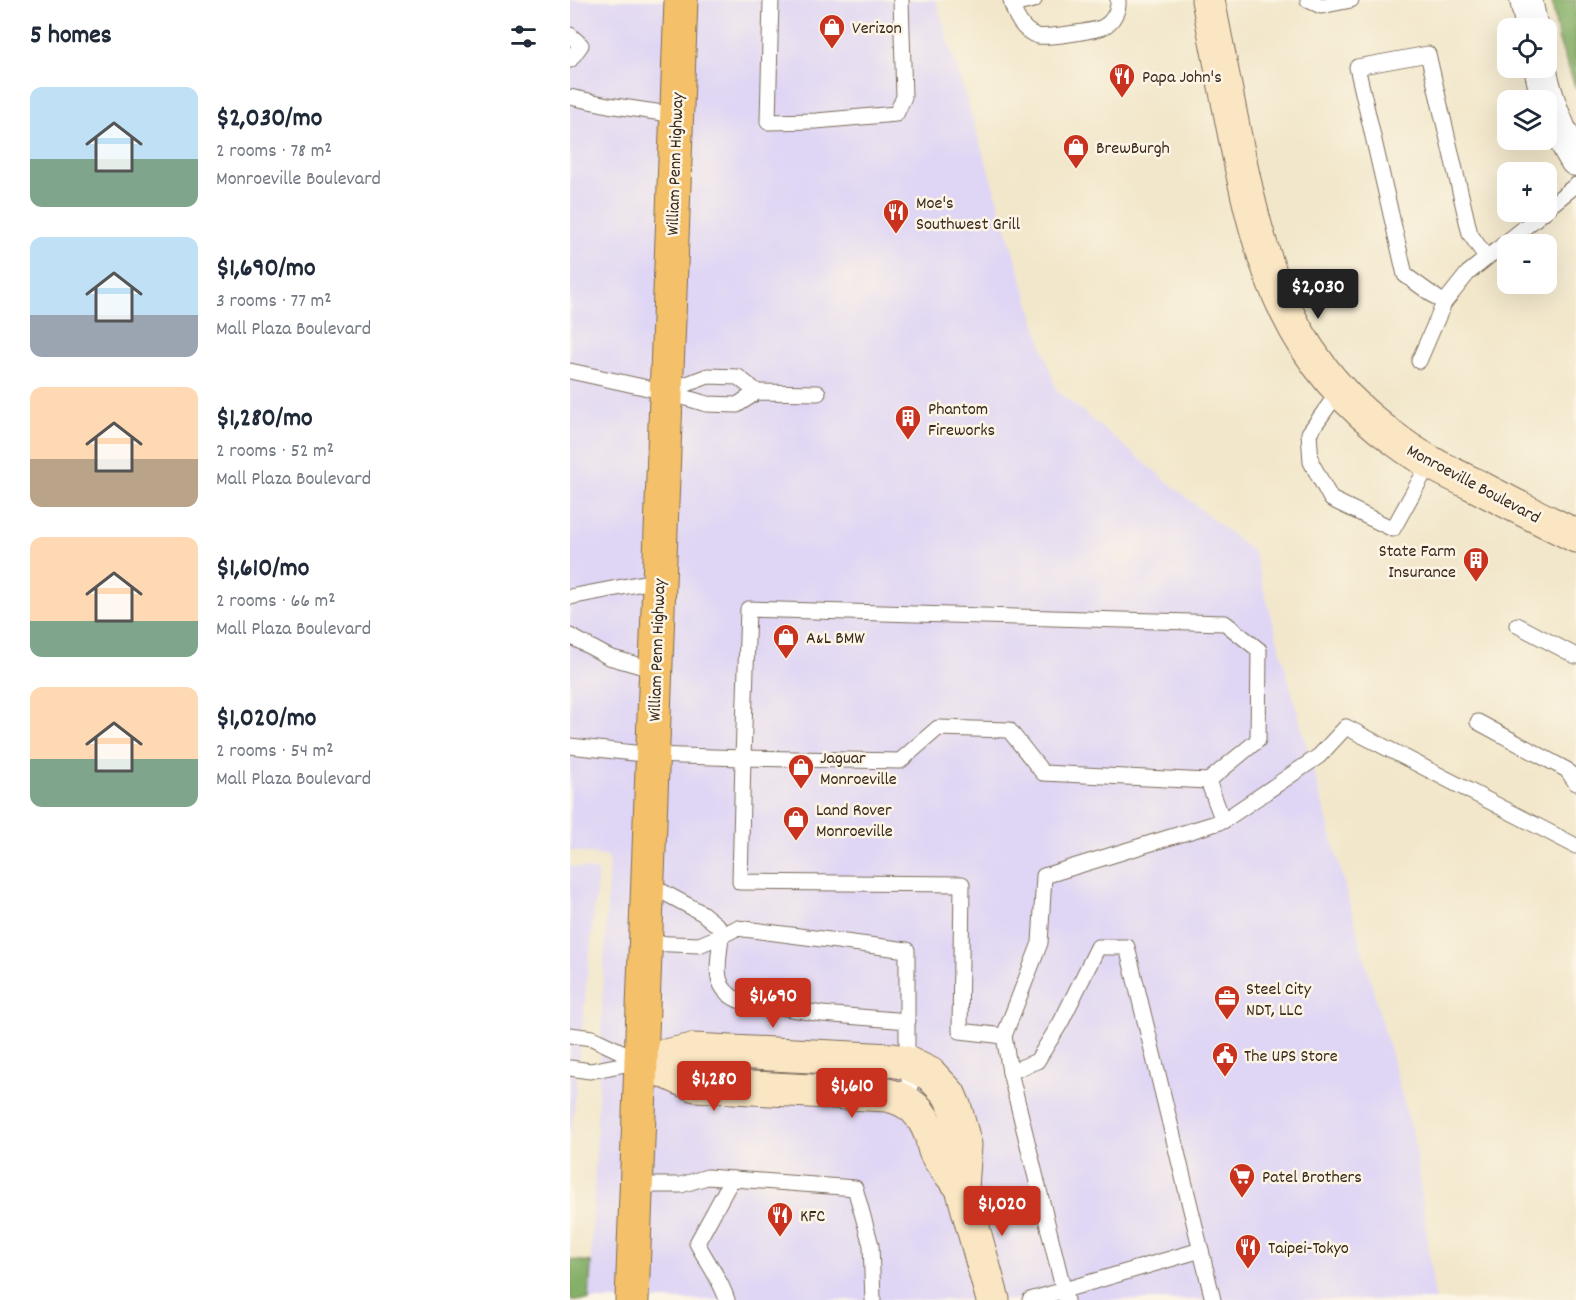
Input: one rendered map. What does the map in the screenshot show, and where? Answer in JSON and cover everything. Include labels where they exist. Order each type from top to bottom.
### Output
[{"type":"highway","name":"William Penn Highway","points":[[632,1300],[681,0]]},
{"type":"main road","name":"Monroeville Boulevard","points":[[1208,0],[1249,206],[1264,259],[1283,308],[1321,370],[1339,391],[1379,428],[1430,462],[1576,536]]},
{"type":"main road","points":[[641,1061],[693,1050],[892,1060],[907,1063],[930,1074],[949,1094],[965,1145],[962,1188],[993,1300]]},
{"type":"main road","points":[[641,1061],[695,1085],[887,1095],[904,1100],[912,1104],[926,1125],[936,1153],[962,1188]]},
{"type":"street","points":[[1526,0],[1530,18]]},
{"type":"street","points":[[1543,78],[1554,117],[1563,139],[1576,160]]},
{"type":"lane","points":[[771,0],[768,122],[816,121],[896,114],[904,98],[902,0]]},
{"type":"lane","points":[[1034,0],[1012,2],[1018,21],[1037,36],[1103,27],[1115,15],[1118,0]]},
{"type":"lane","points":[[1308,0],[1321,6],[1351,0]]},
{"type":"lane","points":[[570,34],[581,45],[570,60]]},
{"type":"lane","points":[[1444,303],[1405,275],[1357,67],[1428,54],[1470,234],[1486,257]]},
{"type":"lane","points":[[570,97],[676,115]]},
{"type":"lane","points":[[1557,201],[1576,186]]},
{"type":"lane","points":[[1419,361],[1444,303],[1468,273],[1530,222]]},
{"type":"lane","points":[[570,371],[666,392],[707,404],[737,405],[757,392],[818,393]]},
{"type":"lane","points":[[666,392],[708,376],[738,377],[757,392]]},
{"type":"lane","points":[[1339,391],[1310,433],[1311,462],[1331,499],[1393,529],[1430,462]]},
{"type":"lane","points":[[571,592],[658,580]]},
{"type":"lane","points":[[570,746],[652,755],[743,758],[900,761],[938,728],[1009,730],[1043,773],[1208,781],[1258,740],[1259,650],[1225,623],[748,609],[743,758],[740,882],[962,884],[960,1031],[1004,1036]]},
{"type":"lane","points":[[1516,625],[1576,656]]},
{"type":"lane","points":[[570,636],[609,657],[655,670]]},
{"type":"lane","points":[[1478,722],[1567,770],[1576,783]]},
{"type":"lane","points":[[1065,1295],[1010,1072],[1004,1036],[1040,943],[1044,876],[1223,821],[1319,756],[1346,727],[1576,846]]},
{"type":"lane","points":[[1208,781],[1223,821]]},
{"type":"lane","points":[[647,883],[702,913],[718,926],[721,936],[718,975],[720,987],[727,995],[738,1000],[822,1014],[908,1022]]},
{"type":"lane","points":[[645,943],[699,945],[737,928],[907,950],[907,1063],[912,1104]]},
{"type":"lane","points":[[1010,1072],[1037,1061],[1061,1022],[1098,947],[1126,947],[1213,1300]]},
{"type":"lane","points":[[570,1035],[592,1038],[641,1061]]},
{"type":"lane","points":[[570,1068],[590,1071],[641,1061]]},
{"type":"lane","points":[[636,1185],[681,1185],[707,1177],[855,1188],[871,1245],[873,1300]]},
{"type":"lane","points":[[727,1300],[723,1287],[710,1269],[697,1243],[732,1179]]},
{"type":"lane","points":[[1030,1300],[1065,1295],[1201,1250]]},
{"type":"shaded area","points":[[570,0],[936,0],[1056,390],[1254,553],[1415,1143],[1435,1300],[589,1300],[609,857],[570,850]]},
{"type":"shaded area","points":[[570,866],[598,871],[570,1147]]},
{"type":"green space","points":[[1552,0],[1576,0],[1576,89],[1558,38],[1557,18],[1555,18]]},
{"type":"green space","points":[[570,1260],[591,1262],[589,1300],[570,1300]]},
{"type":"place","name":"Verizon","points":[[832,50]]},
{"type":"place","name":"Papa John's","points":[[1122,99]]},
{"type":"place","name":"BrewBurgh","points":[[1076,170]]},
{"type":"place","name":"Moe's Southwest Grill","points":[[896,235]]},
{"type":"place","name":"Phantom Fireworks","points":[[908,441]]},
{"type":"place","name":"State Farm Insurance","points":[[1476,583]]},
{"type":"place","name":"A&L BMW","points":[[786,660]]},
{"type":"place","name":"Jaguar Monroeville","points":[[801,790]]},
{"type":"place","name":"Land Rover Monroeville","points":[[796,842]]},
{"type":"place","name":"Steel City NDT, LLC","points":[[1227,1021]]},
{"type":"place","name":"The UPS Store","points":[[1225,1078]]},
{"type":"place","name":"Patel Brothers","points":[[1242,1199]]},
{"type":"place","name":"KFC","points":[[780,1238]]},
{"type":"place","name":"Taipei-Tokyo","points":[[1248,1270]]}]
